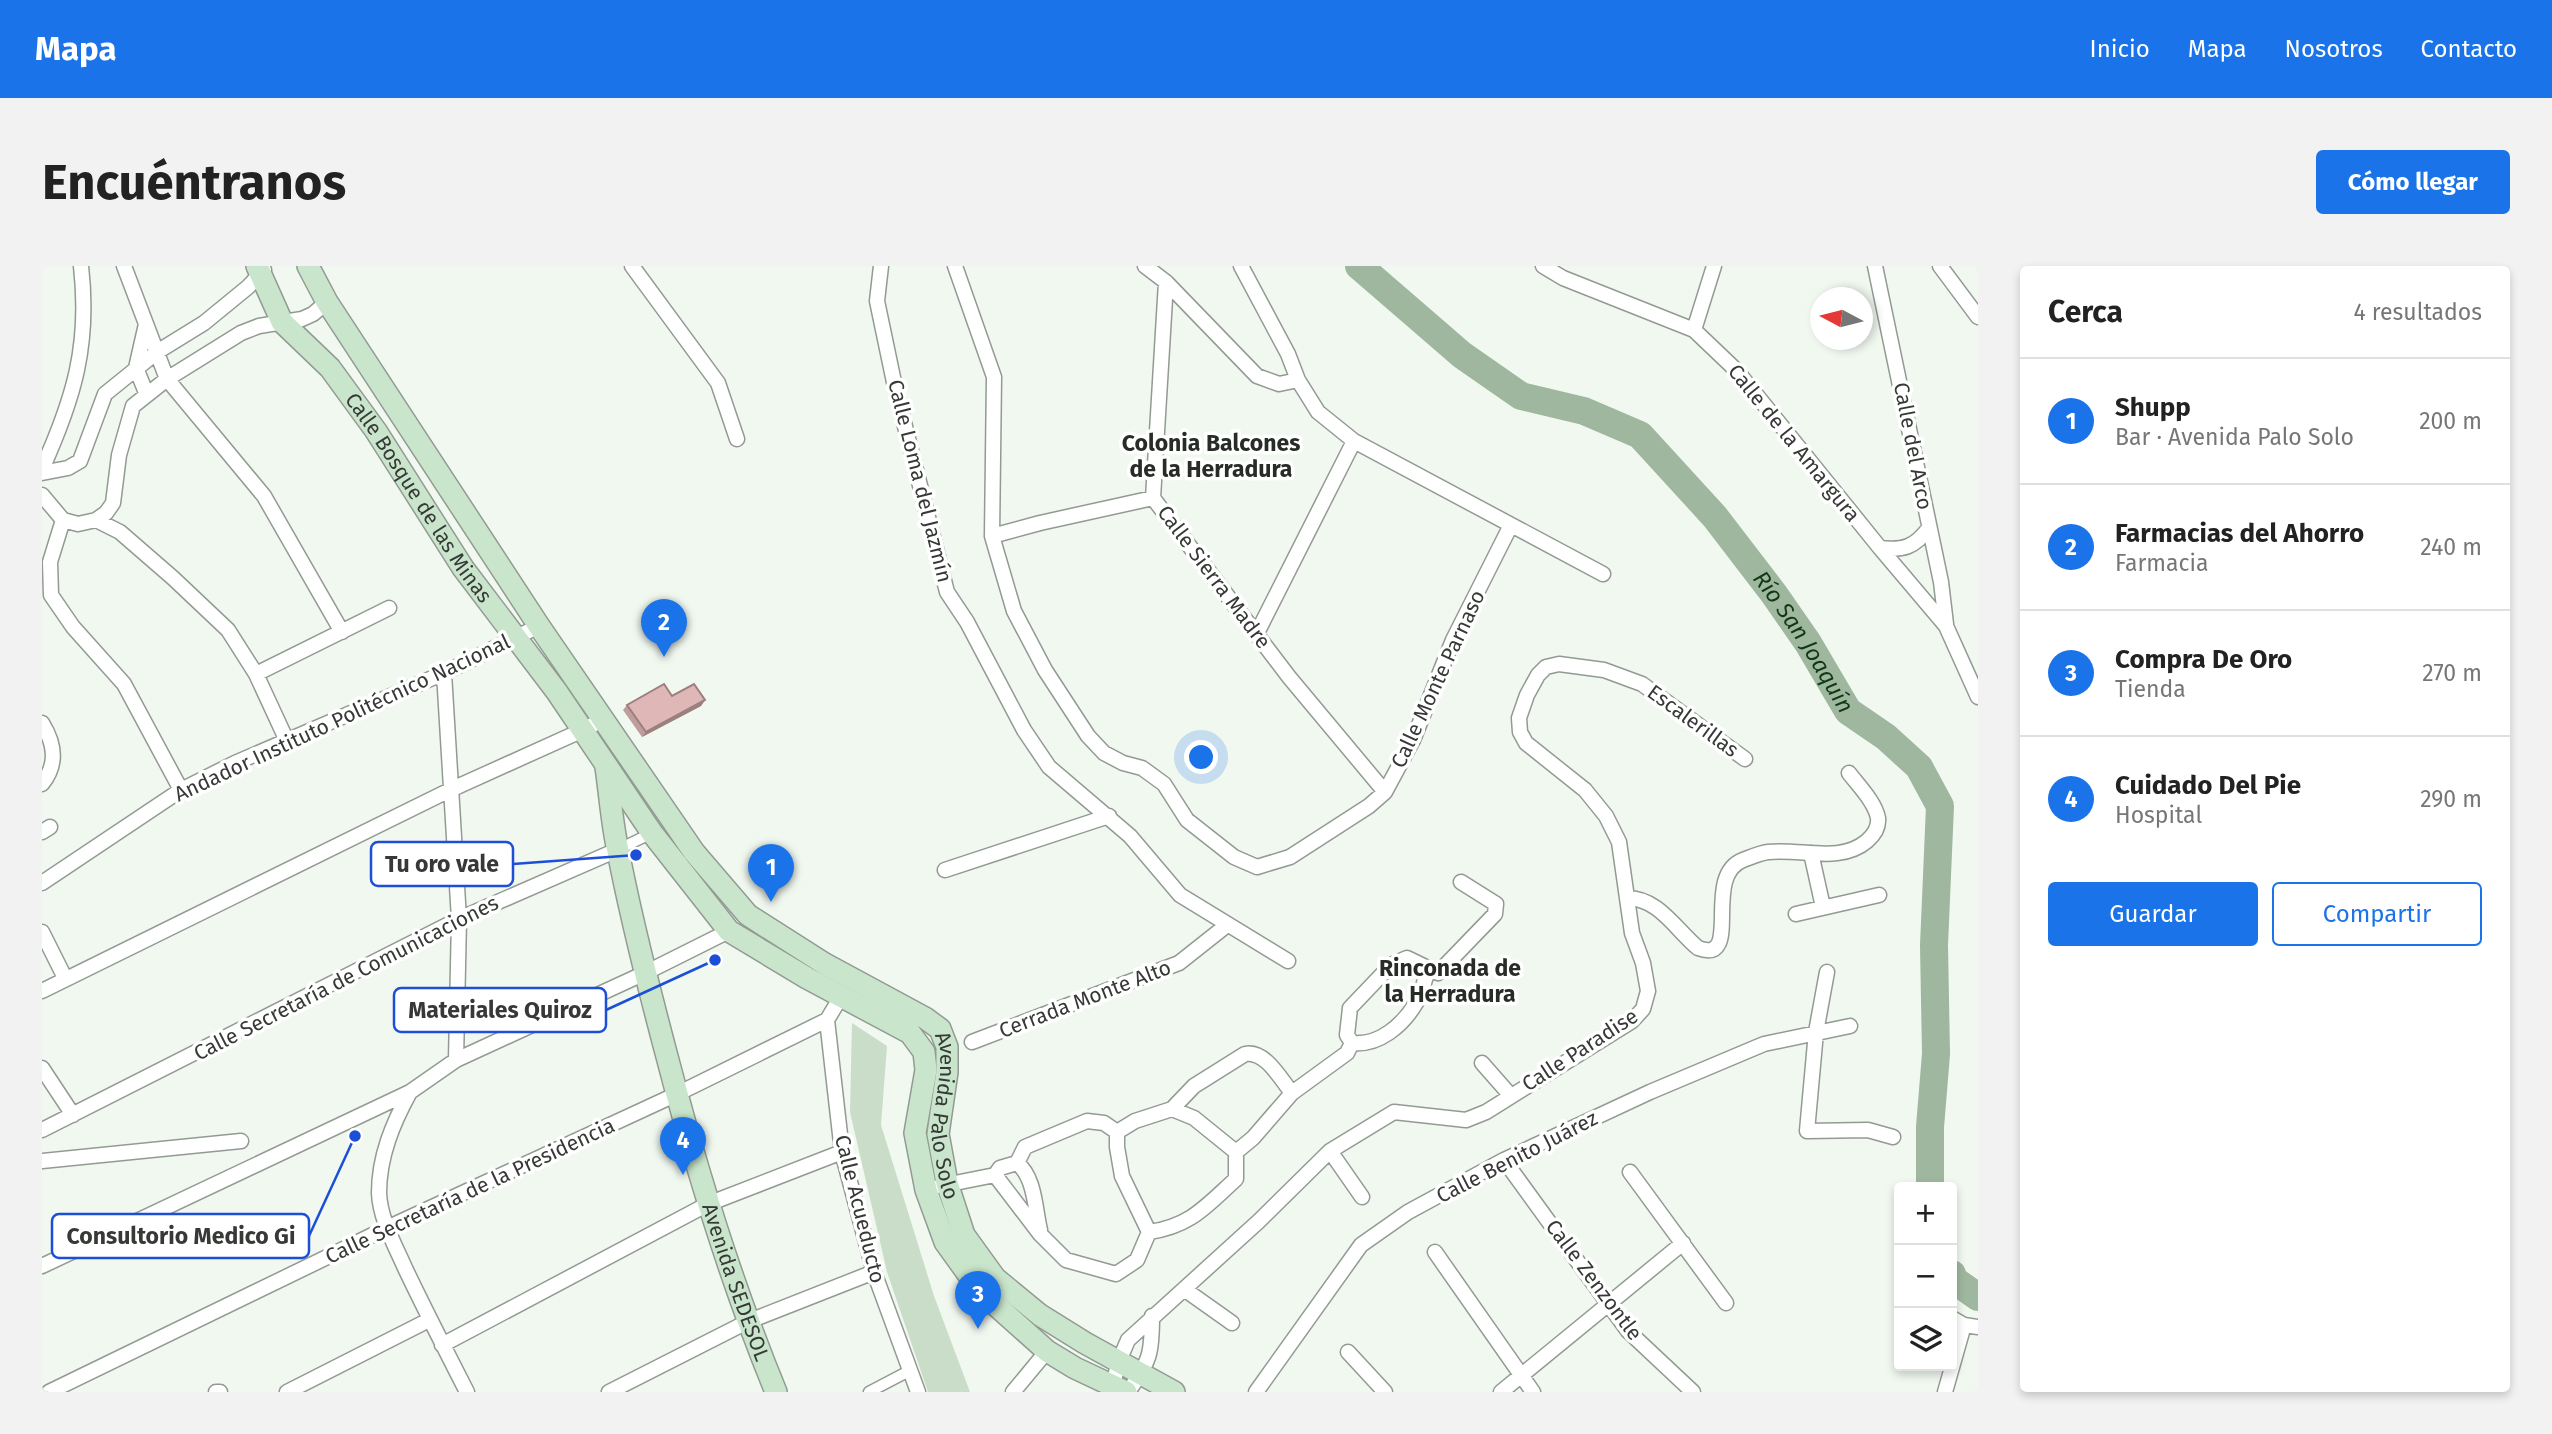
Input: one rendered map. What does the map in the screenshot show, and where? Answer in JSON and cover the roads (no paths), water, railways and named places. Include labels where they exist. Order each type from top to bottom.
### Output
[{"type":"main road","name":"Calle Bosque de las Minas","points":[[308,266],[327,302],[602,720]]},
{"type":"main road","name":"Calle Bosque de las Minas","points":[[262,269],[282,322],[330,368],[376,431],[463,568],[583,730]]},
{"type":"main road","name":"Avenida SEDESOL","points":[[602,720],[617,850],[645,973],[708,1204],[747,1322],[776,1392]]},
{"type":"main road","name":"Avenida Palo Solo","points":[[602,720],[694,852],[748,915],[825,964],[925,1018],[940,1029],[947,1047],[947,1072],[938,1134],[947,1183],[964,1235],[995,1278],[1040,1315],[1174,1392]]},
{"type":"main road","name":"Avenida Palo Solo","points":[[583,730],[652,833],[729,931],[807,978],[910,1032],[924,1052],[926,1070],[915,1133],[926,1190],[945,1242],[981,1292],[1047,1351],[1119,1391]]},
{"type":"street","points":[[81,266],[85,302],[77,376],[64,419],[42,471],[68,468],[80,461],[105,394],[157,352],[204,323],[248,287],[262,269]]},
{"type":"street","name":"Calle Loma del Jazmín","points":[[881,266],[877,301],[895,387],[947,592],[967,622],[1024,730],[1049,767],[1130,836],[1180,895],[1288,961]]},
{"type":"street","name":"Calle Monte Parnaso","points":[[955,266],[994,377],[992,536],[1014,611],[1045,670],[1088,736],[1104,753],[1123,763],[1142,768],[1164,784],[1187,820],[1234,858],[1257,867],[1290,857],[1369,806],[1385,792],[1413,740],[1453,640],[1511,525]]},
{"type":"street","points":[[1144,266],[1166,282],[1257,376],[1279,384],[1298,380]]},
{"type":"street","points":[[1241,266],[1288,354],[1298,380],[1318,412],[1354,441],[1603,574]]},
{"type":"street","name":"Calle de la Amargura","points":[[1543,266],[1563,278],[1694,330],[1737,370],[1946,626],[1978,697]]},
{"type":"street","points":[[1694,330],[1714,266]]},
{"type":"street","points":[[1940,266],[1978,317]]},
{"type":"street","points":[[126,267],[167,379],[264,496],[342,632]]},
{"type":"street","name":"Calle del Arco","points":[[1877,268],[1941,582],[1946,626]]},
{"type":"street","points":[[637,269],[719,383],[737,439]]},
{"type":"street","name":"Calle Sierra Madre","points":[[1166,282],[1153,498],[1289,677],[1385,792]]},
{"type":"street","points":[[42,495],[64,520],[78,524],[96,520],[106,513],[113,503],[119,454],[134,406],[167,379],[241,333],[259,326],[307,317],[327,302]]},
{"type":"street","points":[[146,322],[136,368],[148,395]]},
{"type":"street","points":[[1257,633],[1354,441]]},
{"type":"street","points":[[992,536],[1153,498]]},
{"type":"street","points":[[64,520],[50,562],[51,595],[73,627],[124,684],[181,790]]},
{"type":"street","points":[[96,520],[120,532],[228,631],[256,674],[287,741]]},
{"type":"street","points":[[1880,548],[1898,550],[1910,547],[1920,540],[1929,528]]},
{"type":"street","points":[[256,674],[389,608]]},
{"type":"street","name":"Andador Instituto Politécnico Nacional","points":[[42,883],[181,790],[444,674],[539,626]]},
{"type":"street","name":"Escalerillas","points":[[1627,898],[1619,842],[1606,816],[1585,790],[1526,743],[1520,732],[1519,719],[1527,695],[1538,675],[1546,667],[1559,664],[1604,670],[1642,684],[1745,759]]},
{"type":"street","points":[[444,674],[459,919],[456,1060]]},
{"type":"street","points":[[42,991],[450,790],[602,720]]},
{"type":"street","points":[[42,723],[51,737],[55,756],[50,774],[42,784]]},
{"type":"street","points":[[1627,898],[1639,898],[1652,903],[1698,948],[1714,950],[1720,945],[1723,931],[1722,885],[1727,873],[1737,863],[1766,852],[1842,853],[1859,847],[1872,836],[1877,827],[1878,816],[1849,773]]},
{"type":"street","points":[[946,870],[1109,816]]},
{"type":"street","name":"Calle Secretaría de Comunicaciones","points":[[42,1130],[459,919],[652,833]]},
{"type":"street","points":[[1811,853],[1823,907]]},
{"type":"street","points":[[1352,1043],[1347,1035],[1350,1008],[1391,965],[1407,958],[1429,971],[1438,973],[1495,914],[1496,904],[1461,882]]},
{"type":"street","points":[[1796,914],[1879,895]]},
{"type":"street","name":"Calle Paradise","points":[[1119,1391],[1119,1361],[1128,1340],[1330,1151],[1394,1112],[1466,1120],[1486,1112],[1632,1021],[1643,1009],[1648,991],[1643,962],[1632,933],[1627,898]]},
{"type":"street","name":"Cerrada Monte Alto","points":[[972,1042],[1179,963],[1227,925]]},
{"type":"street","points":[[42,1266],[410,1092],[456,1060],[729,931]]},
{"type":"street","points":[[42,932],[65,978]]},
{"type":"street","points":[[1352,1043],[1367,1045],[1389,1034],[1416,1003],[1429,971]]},
{"type":"street","points":[[1827,972],[1816,1032],[1807,1131],[1868,1130],[1893,1137]]},
{"type":"street","points":[[827,1020],[842,995]]},
{"type":"street","name":"Calle Secretaría de la Presidencia","points":[[49,1392],[387,1228],[677,1094],[827,1020]]},
{"type":"street","name":"Calle Acueducto","points":[[827,1020],[842,1152],[874,1272],[918,1392]]},
{"type":"street","name":"Calle Benito Juárez","points":[[1256,1392],[1361,1245],[1408,1212],[1504,1160],[1650,1092],[1764,1044],[1850,1026]]},
{"type":"street","points":[[1236,1152],[1253,1138],[1292,1093],[1348,1053],[1352,1043]]},
{"type":"street","points":[[1117,1132],[1135,1121],[1172,1109],[1194,1086],[1245,1054],[1254,1052],[1261,1056],[1292,1093]]},
{"type":"street","points":[[1482,1063],[1511,1096]]},
{"type":"street","points":[[42,1068],[73,1115]]},
{"type":"street","points":[[410,1092],[394,1122],[384,1153],[379,1194],[387,1228],[429,1320],[467,1392]]},
{"type":"street","points":[[1172,1109],[1194,1118],[1236,1152]]},
{"type":"street","points":[[1017,1163],[1025,1147],[1087,1121],[1104,1123],[1117,1132]]},
{"type":"street","points":[[995,1175],[1040,1234],[1066,1260],[1116,1274],[1137,1259],[1149,1232],[1122,1176],[1117,1132]]},
{"type":"street","points":[[42,1161],[241,1141]]},
{"type":"street","points":[[1330,1151],[1362,1197]]},
{"type":"street","points":[[442,1345],[708,1204],[842,1152]]},
{"type":"street","points":[[1149,1232],[1171,1229],[1198,1213],[1236,1179],[1236,1152]]},
{"type":"street","name":"Calle Zenzontle","points":[[1504,1160],[1628,1331],[1693,1392]]},
{"type":"street","points":[[926,1190],[947,1183],[995,1175],[1000,1168],[1017,1163]]},
{"type":"street","points":[[1017,1163],[1025,1169],[1031,1187],[1040,1234]]},
{"type":"street","points":[[1630,1172],[1726,1303]]},
{"type":"street","points":[[1501,1392],[1683,1243]]},
{"type":"street","points":[[1435,1252],[1533,1392]]},
{"type":"street","points":[[609,1392],[747,1322],[874,1272]]},
{"type":"street","points":[[1184,1289],[1232,1323]]},
{"type":"street","points":[[1119,1391],[1141,1374],[1152,1350],[1152,1316]]},
{"type":"street","points":[[287,1392],[429,1320]]},
{"type":"street","points":[[1945,1392],[1964,1323]]},
{"type":"street","points":[[1013,1392],[1047,1351]]},
{"type":"street","points":[[1348,1352],[1385,1392]]},
{"type":"street","points":[[869,1392],[909,1371]]},
{"type":"waterway","name":"Río San Joaquín","points":[[1359,266],[1462,355],[1521,396],[1584,411],[1640,435],[1715,517],[1774,594],[1808,643],[1848,711],[1886,737],[1919,767],[1940,806],[1934,945],[1936,1054],[1930,1127],[1930,1182]]},
{"type":"waterway","name":"Río San Joaquín","points":[[1957,1282],[1978,1297]]},
{"type":"place","name":"Farmacias del Ahorro","points":[[664,657]]},
{"type":"place","name":"Tu oro vale","points":[[636,855]]},
{"type":"place","name":"Shupp","points":[[771,902]]},
{"type":"place","name":"Materiales Quiroz","points":[[715,960]]},
{"type":"place","name":"Consultorio Medico Gi","points":[[355,1136]]},
{"type":"place","name":"Cuidado Del Pie","points":[[683,1175]]},
{"type":"place","name":"Compra De Oro","points":[[978,1329]]},
{"type":"district","name":"Colonia Balcones de la Herradura","points":[[1211,456]]},
{"type":"district","name":"Rinconada de la Herradura","points":[[1450,981]]}]
